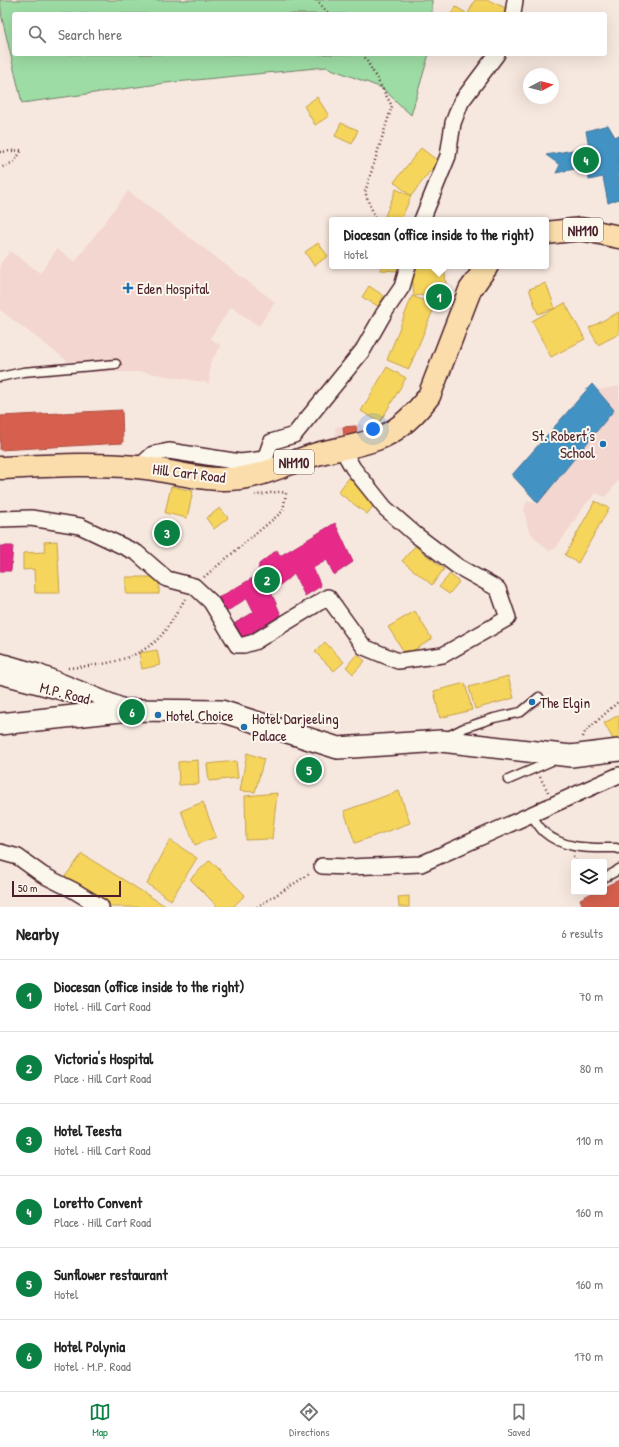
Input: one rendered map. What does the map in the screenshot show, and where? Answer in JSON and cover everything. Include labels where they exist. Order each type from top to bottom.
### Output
[{"type":"highway","name":"NH110","points":[[549,233],[581,229],[619,237]]},
{"type":"highway","name":"Hill Cart Road","points":[[0,468],[91,464],[139,467],[204,478],[237,479],[265,473],[317,454],[373,441],[385,436],[408,420],[429,396],[470,290],[485,269]]},
{"type":"main road","points":[[0,724],[130,710],[221,711],[338,748],[441,741],[568,756],[619,750]]},
{"type":"street","points":[[513,12],[514,0]]},
{"type":"street","points":[[423,217],[448,156],[453,123],[462,102],[496,56]]},
{"type":"street","points":[[139,467],[153,454],[169,451],[240,462],[265,459],[271,442],[294,435],[363,350],[384,313],[402,287],[407,269]]},
{"type":"street","points":[[0,519],[31,518],[80,526],[137,553],[167,579],[194,586],[211,602],[237,645],[254,642],[328,596],[364,648],[398,661],[443,655],[508,618],[498,589],[457,566],[416,535],[385,508],[353,468],[342,449]]},
{"type":"street","points":[[0,661],[38,672],[130,710]]},
{"type":"street","name":"M.P. Road","points":[[0,676],[130,710]]},
{"type":"street","points":[[322,866],[349,867],[421,864],[619,775]]},
{"type":"street","points":[[0,852],[18,857],[43,875],[73,890],[101,907]]},
{"type":"lane","points":[[0,377],[23,372],[116,364]]},
{"type":"lane","points":[[441,741],[464,728],[494,718],[521,712],[539,697]]},
{"type":"lane","points":[[508,780],[568,756]]},
{"type":"lane","points":[[531,815],[544,832],[558,841],[570,846],[619,849]]},
{"type":"lane","points":[[607,876],[619,869]]},
{"type":"path","points":[[316,0],[327,12]]},
{"type":"path","points":[[364,56],[392,106],[365,192],[375,217]]},
{"type":"path","points":[[0,152],[22,150],[14,162],[0,168]]},
{"type":"path","points":[[568,756],[585,732],[619,701]]},
{"type":"path","points":[[535,768],[554,804]]},
{"type":"path","points":[[257,907],[322,866]]},
{"type":"shaded area","name":"Eden Hospital","points":[[128,191],[275,302],[259,326],[231,307],[210,338],[221,346],[210,363],[209,383],[144,372],[82,372],[0,310],[0,264],[10,251],[40,273],[57,249],[75,262]]},
{"type":"shaded area","name":"St. Robert's School","points":[[619,386],[619,479],[606,497],[596,493],[585,505],[556,548],[549,551],[528,529],[524,510],[527,500],[538,503],[614,410],[597,390]]},
{"type":"shaded area","points":[[363,424],[365,435],[336,438],[335,427]]},
{"type":"green space","points":[[0,0],[432,0],[432,12],[12,12],[12,56],[428,56],[411,115],[382,88],[326,67],[166,83],[22,103],[2,18]]},
{"type":"building: Homes","points":[[475,0],[488,0],[508,9],[506,12],[469,12]]},
{"type":"building: Homes","points":[[456,7],[464,12],[452,12]]},
{"type":"building: Homes","points":[[317,97],[329,116],[315,125],[304,106]]},
{"type":"building: Homes","points":[[341,123],[358,130],[352,144],[335,136]]},
{"type":"building: Homes","points":[[421,148],[438,161],[411,196],[394,182]]},
{"type":"building: Homes","points":[[396,189],[411,196],[402,217],[385,216]]},
{"type":"building: Homes","points":[[318,243],[328,256],[314,266],[305,252]]},
{"type":"building: Homes","points":[[397,269],[397,271],[381,270]]},
{"type":"building: Homes","points":[[411,269],[444,269],[447,293],[414,296]]},
{"type":"building: Homes","points":[[546,283],[555,308],[538,314],[529,289]]},
{"type":"building: Homes","points":[[369,286],[384,296],[378,306],[362,297]]},
{"type":"building: Homes","points":[[412,296],[435,305],[409,369],[387,360]]},
{"type":"building: Homes","points":[[565,303],[585,339],[551,357],[532,321]]},
{"type":"building: Homes","points":[[619,312],[619,334],[598,345],[589,328]]},
{"type":"building: Homes","points":[[387,367],[406,378],[380,422],[361,411]]},
{"type":"building: Homes","points":[[349,478],[377,501],[367,514],[338,492]]},
{"type":"building: Homes","points":[[171,486],[193,491],[187,518],[165,513]]},
{"type":"building: Homes","points":[[595,501],[609,508],[578,563],[565,555]]},
{"type":"building: Homes","points":[[220,508],[228,518],[214,529],[206,518]]},
{"type":"building: Homes","points":[[57,541],[60,593],[35,593],[34,569],[23,570],[23,553],[45,552],[44,542]]},
{"type":"building: Homes","points":[[415,546],[444,569],[432,585],[402,561]]},
{"type":"building: Homes","points":[[450,574],[459,582],[449,594],[439,587]]},
{"type":"building: Homes","points":[[126,577],[159,577],[159,594],[126,594]]},
{"type":"building: Homes","points":[[415,611],[432,639],[406,655],[388,627]]},
{"type":"building: Homes","points":[[325,642],[344,662],[334,671],[315,652]]},
{"type":"building: Homes","points":[[157,650],[160,665],[142,669],[139,653]]},
{"type":"building: Homes","points":[[357,654],[365,661],[353,674],[346,667]]},
{"type":"building: Homes","points":[[508,676],[514,698],[475,709],[469,687]]},
{"type":"building: Homes","points":[[465,683],[472,710],[440,718],[434,691]]},
{"type":"building: Homes","points":[[619,715],[619,741],[615,743],[604,723]]},
{"type":"building: Homes","points":[[247,753],[264,759],[255,792],[240,791]]},
{"type":"building: Homes","points":[[198,760],[199,784],[179,785],[178,762]]},
{"type":"building: Homes","points":[[236,761],[238,778],[209,781],[207,764]]},
{"type":"building: Homes","points":[[399,791],[410,823],[355,843],[344,811]]},
{"type":"building: Homes","points":[[277,793],[272,839],[246,840],[245,796]]},
{"type":"building: Homes","points":[[203,802],[216,837],[195,845],[181,811]]},
{"type":"building: Homes","points":[[170,840],[197,858],[171,900],[147,884]]},
{"type":"building: Homes","points":[[82,854],[167,907],[111,907],[63,879]]},
{"type":"building: Homes","points":[[210,860],[245,895],[233,907],[218,907],[190,879]]},
{"type":"building: Homes","points":[[409,896],[409,907],[399,907],[398,897]]},
{"type":"building: Shops","points":[[122,410],[123,443],[0,450],[0,416]]},
{"type":"building: Shops","points":[[356,426],[357,435],[344,437],[343,427]]},
{"type":"building: Shops","points":[[619,880],[619,907],[583,907],[580,899],[588,895],[607,895],[607,886]]},
{"type":"building: Schools","points":[[608,125],[615,137],[619,135],[619,199],[608,203],[603,177],[589,180],[588,166],[556,173],[560,165],[546,155],[589,147],[586,131]]},
{"type":"building: Schools","name":"St. Robert's School","points":[[592,384],[614,410],[538,503],[512,475]]},
{"type":"building: Health","points":[[335,523],[353,562],[334,575],[327,560],[313,568],[321,586],[305,596],[294,574],[271,592],[281,615],[239,640],[232,625],[254,612],[247,598],[226,612],[218,598],[258,575],[259,564],[277,550],[280,556]]},
{"type":"building: Health","points":[[0,546],[13,546],[11,571],[0,571]]},
{"type":"place","name":"Loretto Convent","points":[[586,160]]},
{"type":"place","name":"Eden Hospital","points":[[128,288]]},
{"type":"place","name":"Diocesan (office inside to the right)","points":[[439,297]]},
{"type":"place","name":"St. Robert's School","points":[[603,444]]},
{"type":"place","name":"Hotel Teesta","points":[[167,533]]},
{"type":"place","name":"Victoria's Hospital","points":[[267,580]]},
{"type":"place","name":"The Elgin","points":[[532,702]]},
{"type":"place","name":"Hotel Polynia","points":[[132,712]]},
{"type":"place","name":"Hotel Choice","points":[[158,715]]},
{"type":"place","name":"Hotel Darjeeling Palace","points":[[244,727]]},
{"type":"place","name":"Sunflower restaurant","points":[[309,770]]}]
